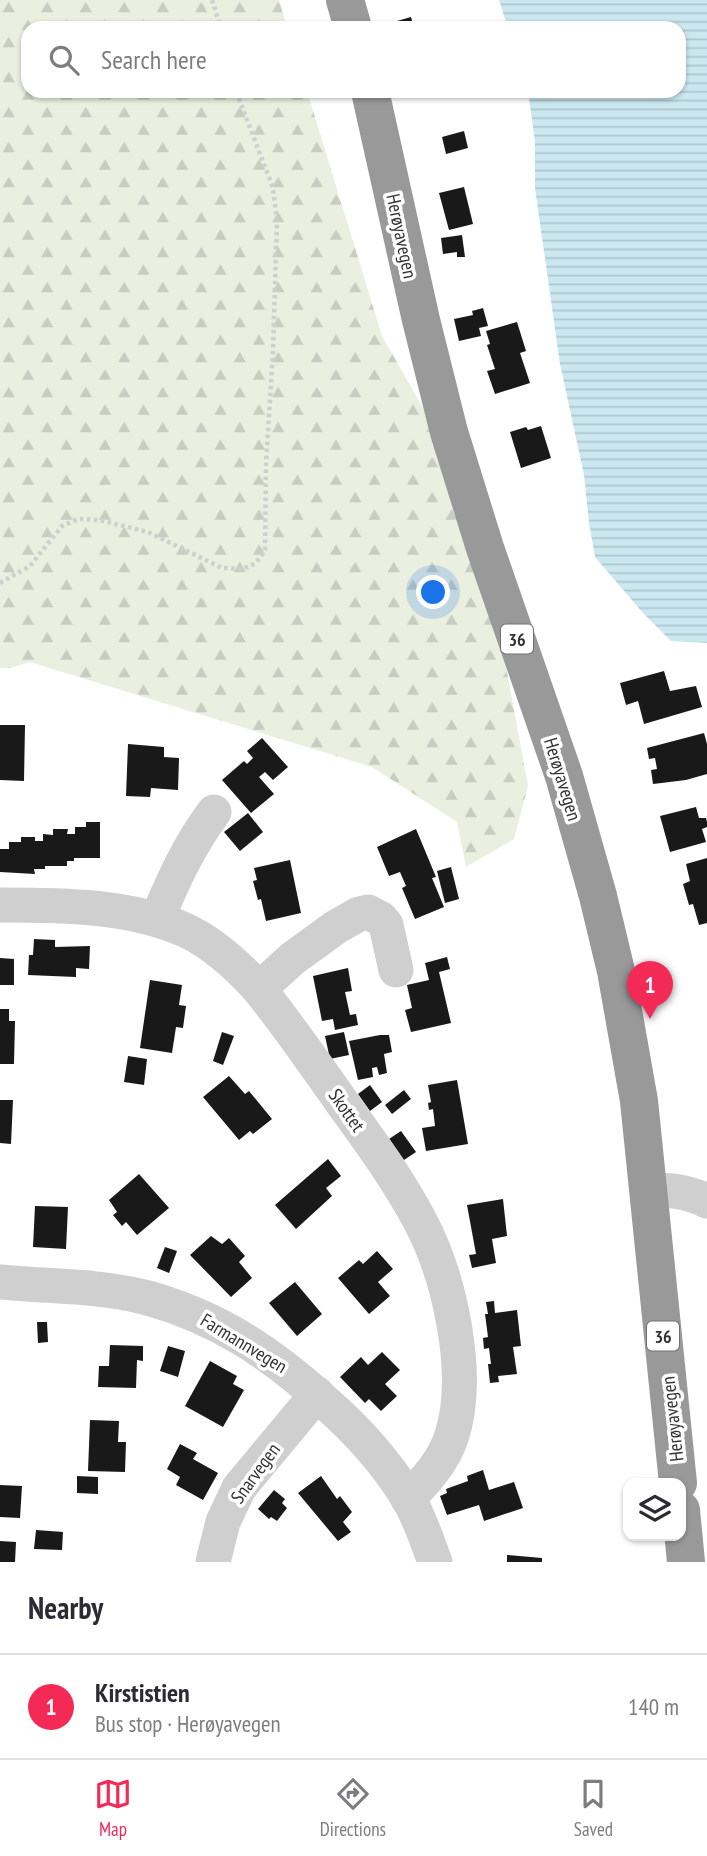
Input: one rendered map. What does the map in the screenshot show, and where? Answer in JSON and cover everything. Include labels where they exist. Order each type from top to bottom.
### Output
[{"type":"highway","points":[[345,0],[351,21]]},
{"type":"highway","name":"Herøyavegen","points":[[372,98],[449,432],[485,548],[564,776],[598,896],[639,1101],[677,1478]]},
{"type":"highway","points":[[684,1541],[686,1562]]},
{"type":"street","points":[[158,919],[193,840],[214,812]]},
{"type":"street","name":"Skottet","points":[[0,905],[113,911],[158,919],[190,932],[215,948],[246,974],[259,989],[293,1033],[403,1191],[422,1224],[439,1268],[458,1347],[461,1379],[458,1411],[451,1440],[435,1469],[408,1499]]},
{"type":"street","points":[[259,989],[292,960],[336,928],[359,914],[368,912],[386,925],[396,970]]},
{"type":"street","points":[[648,1190],[677,1190],[707,1201]]},
{"type":"street","name":"Farmannvegen","points":[[0,1282],[97,1288],[147,1298],[195,1313],[235,1333],[280,1362],[350,1424],[384,1464],[408,1499],[435,1562]]},
{"type":"street","name":"Snarvegen","points":[[213,1562],[223,1522],[239,1488],[317,1394]]},
{"type":"path","points":[[212,0],[220,21]]},
{"type":"path","points":[[0,583],[30,566],[62,526],[78,519],[99,520],[148,532],[222,568],[243,569],[256,563],[265,550],[277,220],[273,188],[239,98]]},
{"type":"green space","points":[[0,0],[279,0],[285,21],[21,21],[21,98],[309,98],[382,336],[475,499],[528,786],[514,839],[466,867],[457,822],[372,767],[30,662],[0,668]]},
{"type":"water","points":[[499,0],[707,0],[707,643],[671,641],[595,557],[584,475],[560,364],[535,188],[535,142],[529,98],[686,98],[686,21],[506,21]]},
{"type":"building","points":[[464,131],[468,148],[446,154],[442,137]]},
{"type":"building","points":[[464,187],[473,224],[449,230],[439,193]]},
{"type":"building","points":[[462,235],[465,257],[457,257],[457,252],[443,254],[441,238]]},
{"type":"building","points":[[483,308],[488,326],[479,328],[481,336],[459,341],[454,319],[473,315],[472,311]]},
{"type":"building","points":[[517,322],[526,351],[520,353],[530,383],[495,394],[487,371],[495,369],[487,345],[490,344],[486,331]]},
{"type":"building","points":[[541,426],[551,458],[521,468],[510,432]]},
{"type":"building","points":[[664,671],[670,691],[696,686],[702,707],[644,724],[638,701],[626,705],[620,683]]},
{"type":"building","points":[[0,725],[25,725],[24,781],[0,780]]},
{"type":"building","points":[[704,733],[707,744],[707,774],[653,784],[651,770],[657,769],[655,758],[649,759],[647,748]]},
{"type":"building","points":[[262,738],[288,767],[273,780],[265,772],[259,777],[274,794],[251,813],[222,780],[244,761],[247,764],[253,758],[247,751]]},
{"type":"building","points":[[128,744],[164,747],[164,757],[179,758],[178,790],[151,788],[150,797],[126,796]]},
{"type":"building","points":[[696,807],[699,818],[706,818],[707,827],[702,829],[706,842],[670,852],[660,816]]},
{"type":"building","points":[[248,813],[263,832],[240,851],[224,832]]},
{"type":"building","points":[[86,822],[100,822],[100,858],[74,858],[74,861],[67,861],[67,866],[34,869],[35,874],[0,872],[0,849],[9,849],[9,842],[21,842],[21,837],[35,837],[35,841],[43,841],[43,834],[53,835],[53,829],[68,829],[67,834],[75,834],[75,827],[86,827]]},
{"type":"building","points":[[416,829],[436,877],[432,878],[444,907],[415,919],[402,888],[406,886],[400,872],[389,876],[377,847]]},
{"type":"building","points":[[707,858],[707,923],[699,925],[683,884],[690,881],[686,864]]},
{"type":"building","points":[[290,860],[301,913],[266,921],[253,881],[257,880],[254,868]]},
{"type":"building","points":[[451,867],[459,899],[445,903],[437,871]]},
{"type":"building","points":[[34,939],[55,940],[55,947],[90,946],[89,969],[76,968],[76,977],[28,975],[29,955],[33,955]]},
{"type":"building","points":[[447,957],[450,969],[439,972],[451,1023],[411,1032],[405,1010],[412,1008],[407,985],[429,980],[425,963]]},
{"type":"building","points":[[0,958],[14,959],[14,985],[0,985]]},
{"type":"building","points":[[348,968],[352,991],[345,992],[350,1015],[356,1014],[358,1025],[335,1030],[333,1019],[322,1021],[313,976]]},
{"type":"building","points":[[150,980],[182,985],[179,1005],[186,1006],[183,1028],[176,1027],[172,1053],[140,1048]]},
{"type":"building","points":[[0,1009],[9,1009],[9,1021],[15,1021],[14,1064],[0,1064]]},
{"type":"building","points":[[222,1032],[234,1036],[223,1065],[213,1061]]},
{"type":"building","points":[[344,1032],[349,1055],[330,1059],[325,1036]]},
{"type":"building","points":[[389,1035],[392,1052],[384,1054],[387,1073],[379,1075],[377,1067],[372,1068],[373,1077],[358,1080],[349,1041]]},
{"type":"building","points":[[128,1056],[147,1059],[144,1085],[124,1082]]},
{"type":"building","points":[[229,1076],[245,1094],[249,1091],[272,1119],[253,1134],[250,1131],[239,1140],[203,1097]]},
{"type":"building","points":[[457,1080],[468,1144],[426,1151],[422,1128],[435,1126],[433,1109],[429,1110],[428,1103],[431,1102],[428,1085]]},
{"type":"building","points":[[370,1085],[382,1102],[370,1111],[358,1094]]},
{"type":"building","points":[[404,1090],[411,1099],[392,1114],[385,1105]]},
{"type":"building","points":[[0,1100],[13,1100],[11,1144],[0,1143]]},
{"type":"building","points":[[401,1131],[416,1152],[404,1160],[389,1139]]},
{"type":"building","points":[[328,1159],[341,1176],[326,1188],[332,1196],[296,1229],[275,1205]]},
{"type":"building","points":[[139,1174],[169,1208],[137,1235],[126,1222],[122,1226],[113,1215],[117,1212],[109,1200]]},
{"type":"building","points":[[503,1199],[507,1236],[492,1239],[496,1263],[472,1268],[469,1255],[476,1254],[467,1205]]},
{"type":"building","points":[[35,1206],[68,1207],[66,1249],[33,1247]]},
{"type":"building","points":[[211,1236],[222,1244],[229,1238],[245,1256],[239,1262],[252,1278],[231,1297],[190,1255]]},
{"type":"building","points":[[165,1247],[177,1251],[169,1273],[157,1268]]},
{"type":"building","points":[[377,1251],[393,1269],[378,1282],[390,1296],[369,1314],[338,1278],[359,1260],[363,1264]]},
{"type":"building","points":[[295,1282],[322,1314],[297,1336],[269,1303]]},
{"type":"building","points":[[494,1301],[495,1313],[517,1310],[521,1346],[513,1347],[517,1374],[498,1376],[499,1382],[490,1383],[489,1348],[484,1349],[483,1338],[488,1337],[486,1302]]},
{"type":"building","points":[[37,1322],[47,1322],[48,1342],[38,1343]]},
{"type":"building","points":[[110,1345],[143,1346],[143,1361],[137,1360],[136,1388],[98,1387],[99,1366],[109,1366]]},
{"type":"building","points":[[168,1346],[185,1351],[178,1377],[160,1371]]},
{"type":"building","points":[[382,1352],[400,1370],[385,1384],[397,1396],[381,1411],[369,1399],[365,1403],[340,1377],[361,1357],[368,1365]]},
{"type":"building","points":[[210,1361],[237,1376],[233,1384],[244,1390],[223,1427],[185,1406]]},
{"type":"building","points":[[90,1420],[119,1421],[118,1442],[126,1442],[125,1472],[88,1471]]},
{"type":"building","points":[[180,1444],[197,1453],[193,1459],[218,1473],[203,1500],[176,1485],[180,1477],[167,1469]]},
{"type":"building","points":[[483,1470],[489,1490],[514,1482],[523,1508],[484,1521],[479,1505],[447,1515],[440,1496],[447,1493],[446,1489],[468,1481],[467,1476]]},
{"type":"building","points":[[77,1476],[98,1477],[98,1494],[77,1493]]},
{"type":"building","points":[[321,1476],[337,1499],[340,1496],[352,1512],[343,1522],[351,1532],[338,1541],[298,1493]]},
{"type":"building","points":[[0,1485],[22,1486],[20,1518],[0,1517]]},
{"type":"building","points":[[274,1490],[285,1499],[282,1503],[287,1508],[277,1521],[271,1517],[269,1519],[258,1509]]},
{"type":"building","points":[[36,1530],[63,1532],[62,1550],[34,1549]]},
{"type":"building","points":[[0,1541],[16,1542],[15,1562],[0,1562]]},
{"type":"building","points":[[507,1555],[542,1558],[542,1562],[507,1562]]},
{"type":"place","name":"Kirstistien","points":[[650,1019]]}]
